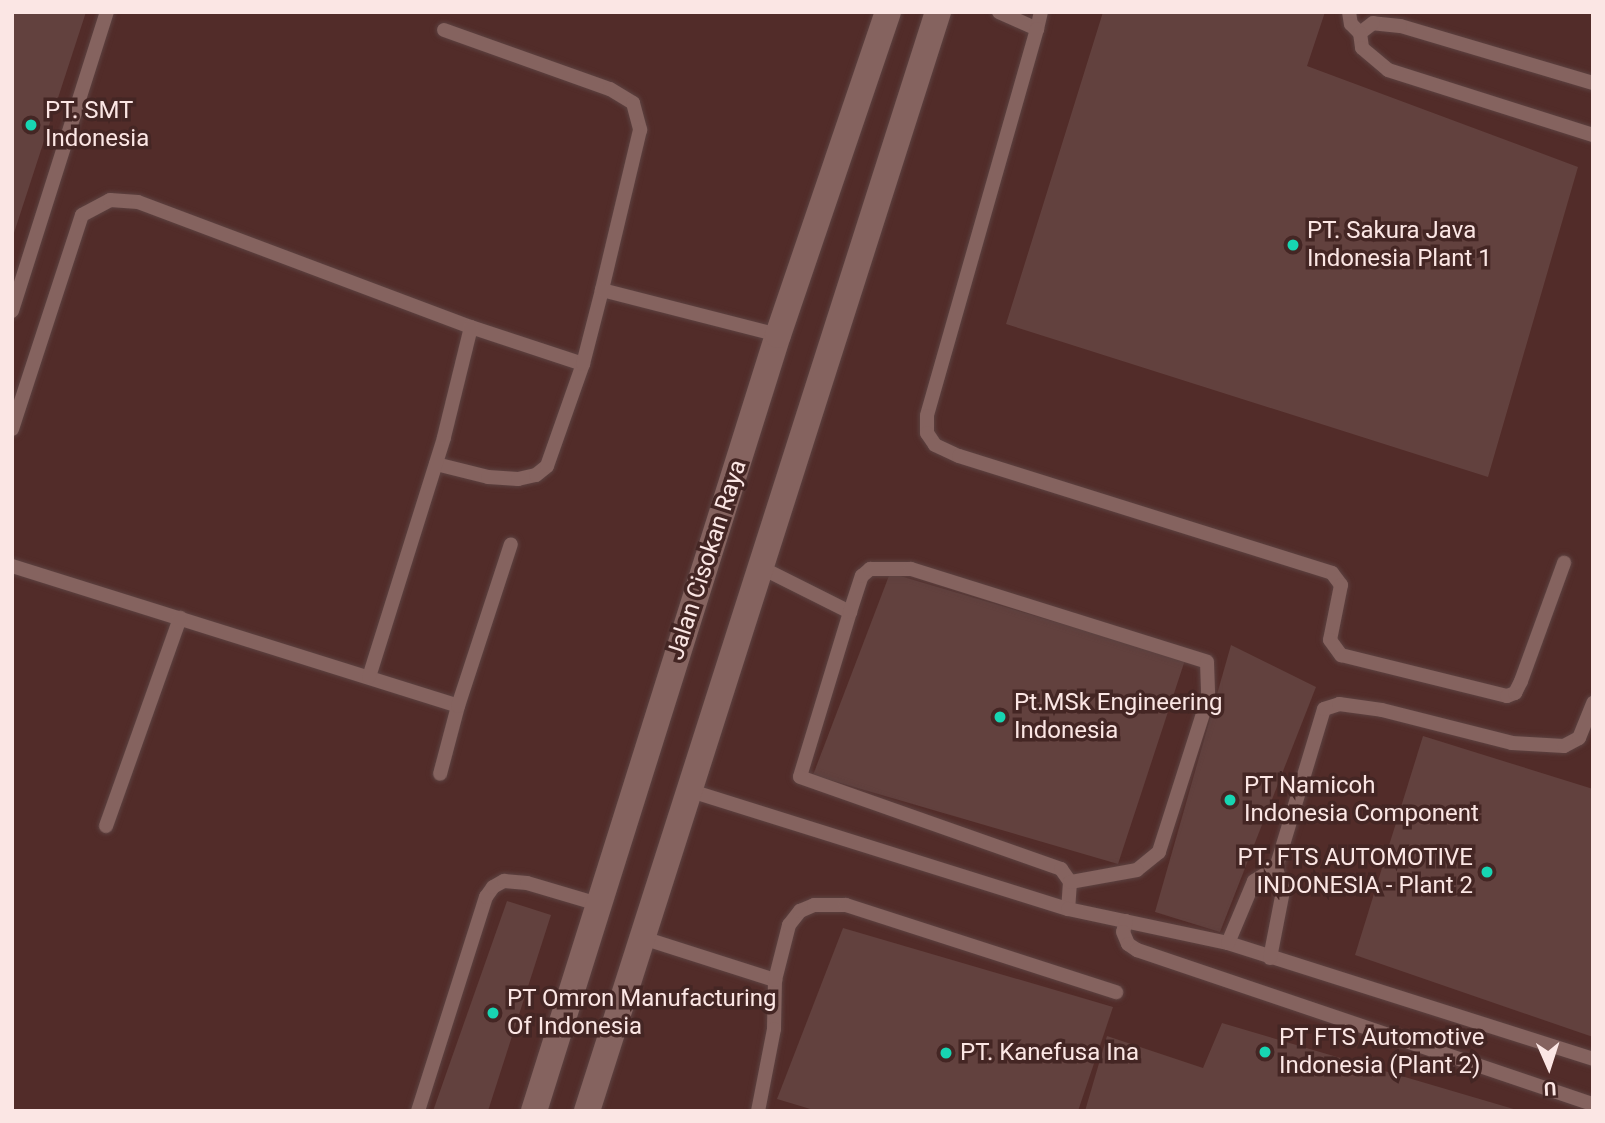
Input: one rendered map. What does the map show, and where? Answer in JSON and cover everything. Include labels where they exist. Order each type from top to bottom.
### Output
[{"type":"street","name":"Jalan Cisokan Raya","points":[[534,1111],[778,335],[888,12]]},
{"type":"street","points":[[587,1111],[938,12]]},
{"type":"lane","points":[[12,311],[107,12]]},
{"type":"lane","points":[[999,12],[1037,29]]},
{"type":"lane","points":[[1041,12],[928,415],[927,433],[935,445],[959,456],[1332,573],[1341,585],[1330,640],[1341,655],[1507,696],[1515,693],[1521,681],[1564,563]]},
{"type":"lane","points":[[1349,12],[1351,24],[1360,33],[1362,48],[1388,70],[1593,135]]},
{"type":"lane","points":[[1360,33],[1373,23],[1400,26],[1593,83]]},
{"type":"lane","points":[[436,464],[488,477],[536,475],[547,466],[583,364],[640,130],[633,103],[611,89],[444,30]]},
{"type":"lane","points":[[12,429],[82,215],[110,200],[138,202],[471,327],[583,364]]},
{"type":"lane","points":[[602,290],[778,335]]},
{"type":"lane","points":[[369,677],[436,464],[471,327]]},
{"type":"lane","points":[[440,774],[458,706],[511,544]]},
{"type":"lane","points":[[12,566],[458,706]]},
{"type":"lane","points":[[760,567],[850,612]]},
{"type":"lane","points":[[1068,909],[1070,882],[1061,869],[800,777],[862,576],[870,569],[911,569],[1166,649],[1192,653],[1207,662],[1209,698],[1159,852],[1137,870],[1070,882]]},
{"type":"lane","points":[[106,826],[180,618]]},
{"type":"lane","points":[[1270,958],[1283,891],[1276,868],[1321,715],[1331,705],[1441,722],[1512,743],[1564,746],[1579,738],[1593,703]]},
{"type":"lane","points":[[691,791],[1068,909],[1228,943],[1593,1059]]},
{"type":"lane","points":[[1228,943],[1254,881],[1276,868]]},
{"type":"lane","points":[[418,1111],[486,897],[493,887],[504,881],[527,883],[598,904]]},
{"type":"lane","points":[[758,1111],[774,1029],[775,979],[789,925],[800,911],[814,905],[846,905],[1116,992]]},
{"type":"lane","points":[[1126,921],[1123,933],[1128,944],[1137,950],[1593,1104]]},
{"type":"lane","points":[[643,938],[775,979]]},
{"type":"shaded area","points":[[12,12],[1593,12],[1593,1111],[12,1111]]},
{"type":"building","name":"PT. SMT Indonesia","points":[[12,12],[86,12],[13,236],[12,236]]},
{"type":"building","name":"PT. Sakura Java Indonesia Plant 1","points":[[1103,12],[1325,12],[1307,66],[1578,167],[1488,477],[1006,324]]},
{"type":"building","name":"Pt.MSk Engineering Indonesia","points":[[890,573],[1185,660],[1118,864],[813,775]]},
{"type":"building","name":"PT Namicoh Indonesia Component","points":[[1231,645],[1316,687],[1220,932],[1155,912]]},
{"type":"building","name":"PT. FTS AUTOMOTIVE INDONESIA - Plant 2","points":[[1423,736],[1593,789],[1593,1037],[1355,955]]},
{"type":"building","name":"PT Omron Manufacturing Of Indonesia","points":[[507,901],[551,915],[488,1111],[433,1111]]},
{"type":"building","name":"PT. Kanefusa Ina","points":[[843,928],[1113,1007],[1078,1111],[817,1111],[777,1099]]},
{"type":"building","name":"PT FTS Automotive Indonesia (Plant 2)","points":[[1222,1023],[1517,1111],[1085,1111],[1107,1036],[1203,1068]]},
{"type":"place","name":"PT. SMT Indonesia","points":[[31,125]]},
{"type":"place","name":"PT. Sakura Java Indonesia Plant 1","points":[[1293,245]]},
{"type":"place","name":"Pt.MSk Engineering Indonesia","points":[[1000,717]]},
{"type":"place","name":"PT Namicoh Indonesia Component","points":[[1230,800]]},
{"type":"place","name":"PT. FTS AUTOMOTIVE INDONESIA - Plant 2","points":[[1487,872]]},
{"type":"place","name":"PT Omron Manufacturing Of Indonesia","points":[[493,1013]]},
{"type":"place","name":"PT FTS Automotive Indonesia (Plant 2)","points":[[1265,1052]]},
{"type":"place","name":"PT. Kanefusa Ina","points":[[946,1053]]}]
